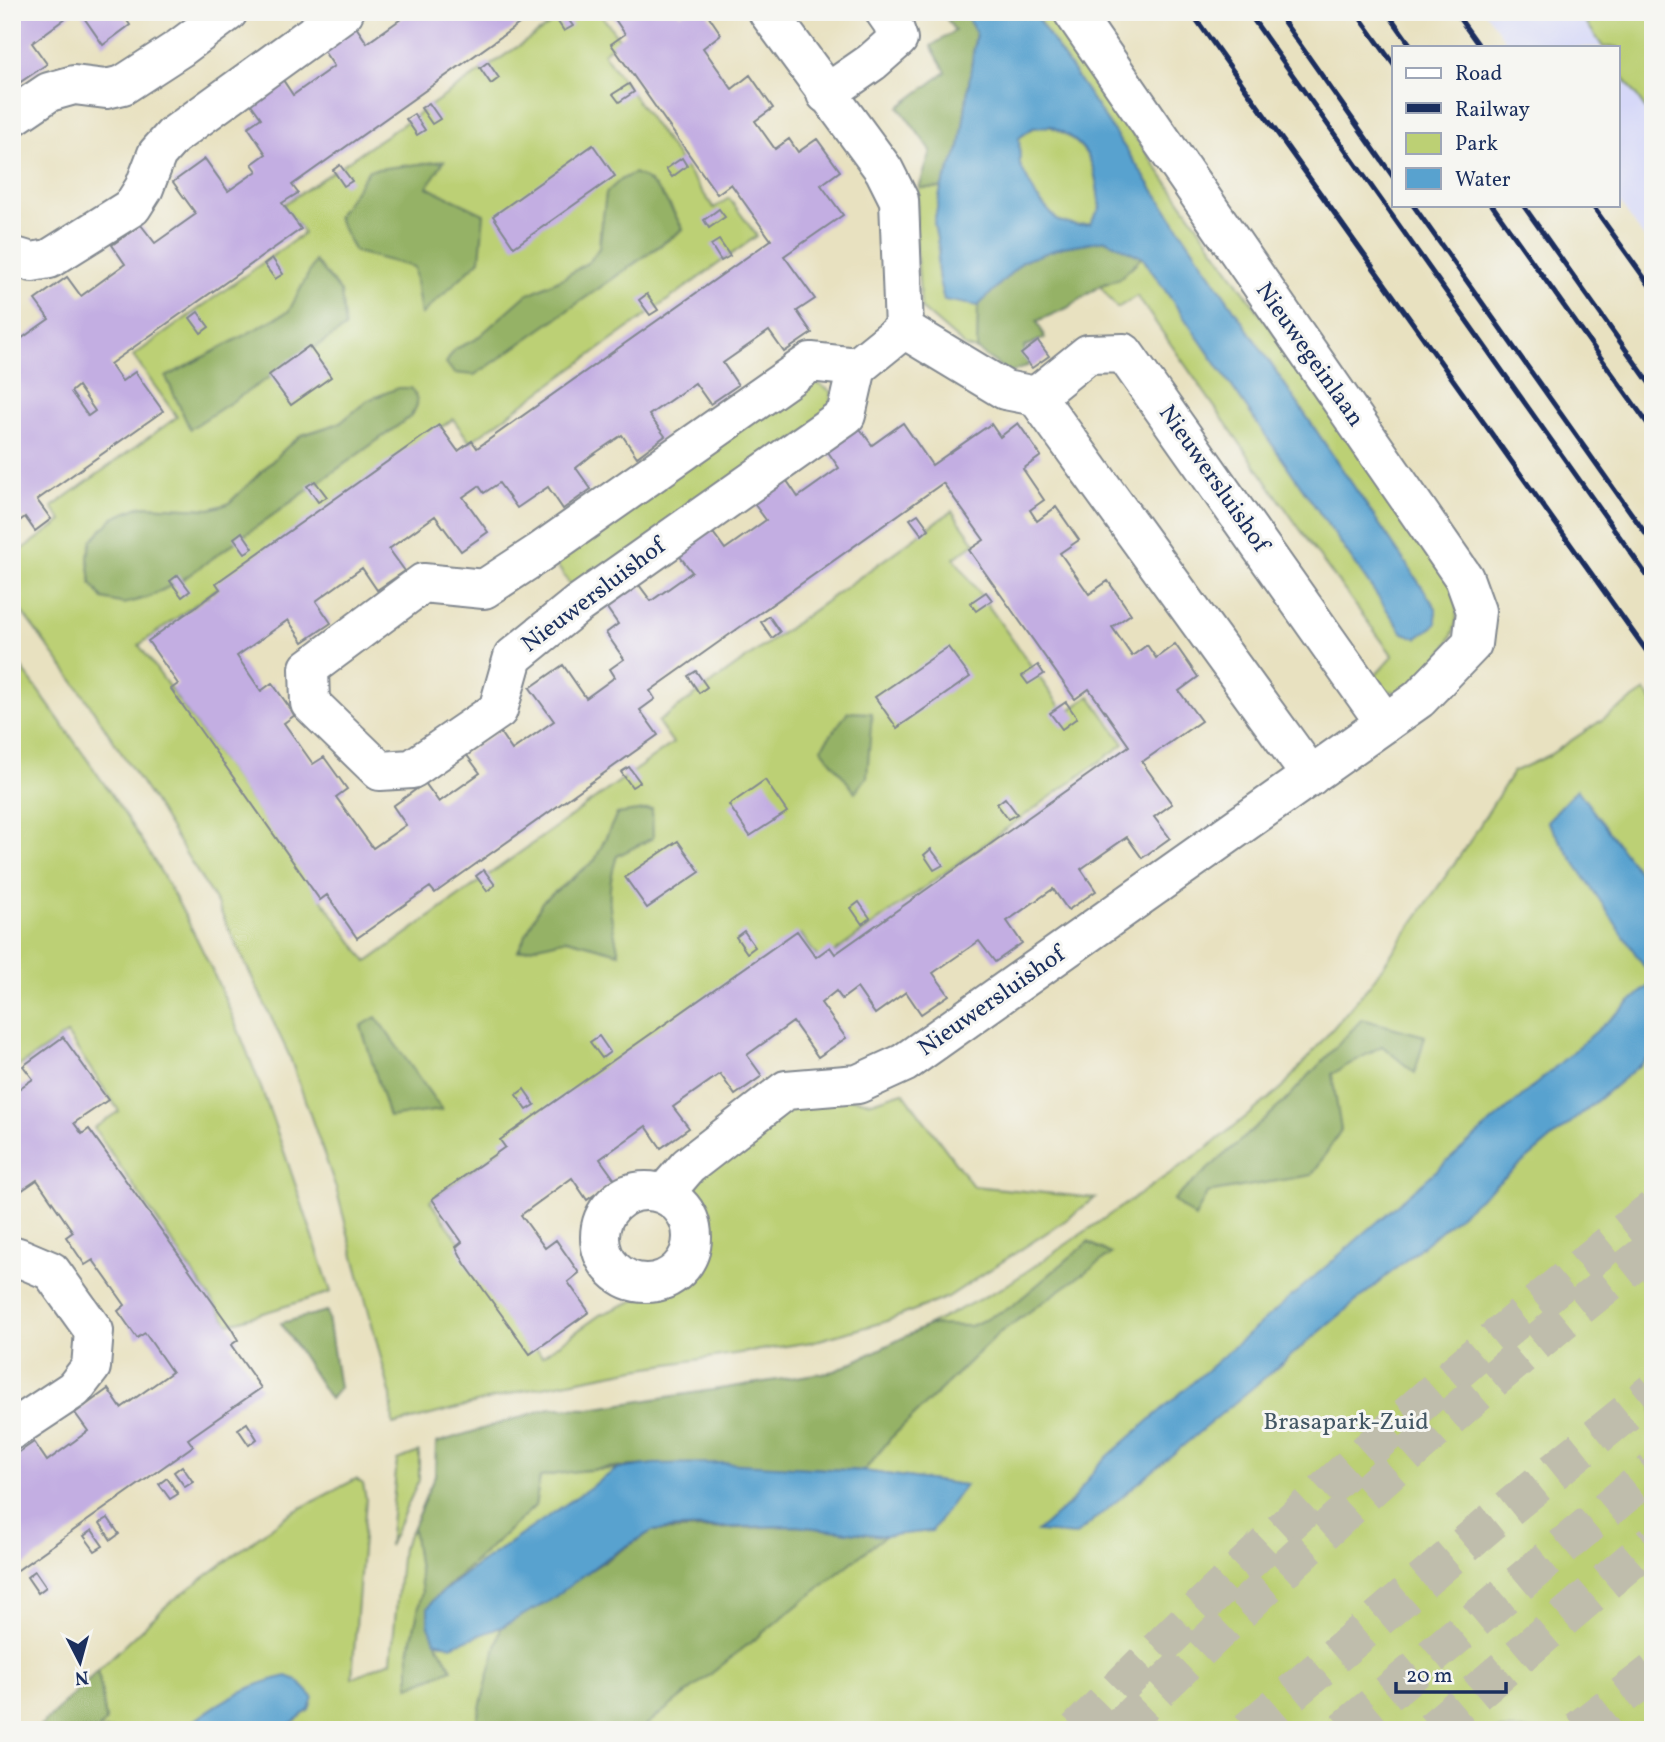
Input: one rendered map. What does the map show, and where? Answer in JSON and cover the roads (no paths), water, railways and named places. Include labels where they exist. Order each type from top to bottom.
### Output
[{"type":"street","points":[[12,117],[49,92],[74,85],[106,89],[123,85],[180,48],[228,12]]},
{"type":"street","points":[[12,256],[32,262],[49,259],[132,207],[144,188],[157,154],[173,136],[344,12]]},
{"type":"street","points":[[768,12],[884,170],[899,200],[904,329]]},
{"type":"street","points":[[826,94],[872,62],[898,39],[886,12]]},
{"type":"street","name":"Nieuwegeinlaan","points":[[1073,12],[1464,578],[1476,611],[1472,644],[1419,699]]},
{"type":"street","points":[[857,367],[904,329]]},
{"type":"street","points":[[904,329],[1005,390],[1036,396],[1311,776]]},
{"type":"street","name":"Nieuwersluishof","points":[[1036,396],[1088,354],[1124,353],[1385,723]]},
{"type":"street","name":"Nieuwersluishof","points":[[811,362],[857,367],[846,415],[577,605],[524,648],[513,657],[498,710],[412,769],[380,771],[310,703],[309,668],[423,583],[484,589],[547,548],[811,362]]},
{"type":"street","name":"Nieuwersluishof","points":[[664,1194],[688,1166],[786,1090],[858,1084],[904,1063],[1419,699]]},
{"type":"street","points":[[12,1261],[18,1257],[51,1271],[94,1331],[91,1367],[74,1389],[12,1430]]},
{"type":"water","points":[[964,12],[1033,12],[1436,608],[1436,624],[1417,638],[1403,633],[1142,257],[1106,240],[1063,247],[1023,261],[978,306],[944,300],[939,281],[939,250],[934,223],[941,188],[960,147],[976,33]],"holes":[[[1050,126],[1064,133],[1083,149],[1093,169],[1100,208],[1090,224],[1077,225],[1058,221],[1037,198],[1020,165],[1019,138],[1033,128]]]},
{"type":"water","points":[[1577,789],[1653,891],[1653,980],[1547,821]]},
{"type":"water","points":[[1653,982],[1653,1054],[1076,1535],[1037,1532],[1072,1501],[1099,1464]]},
{"type":"water","points":[[723,1463],[864,1471],[965,1485],[932,1531],[885,1536],[796,1526],[652,1531],[605,1559],[548,1602],[501,1627],[451,1646],[435,1641],[428,1623],[428,1608],[435,1598],[470,1570],[617,1469],[654,1464]]},
{"type":"water","points":[[287,1676],[297,1680],[313,1697],[309,1710],[282,1730],[183,1730],[232,1696]]},
{"type":"tunnel","points":[[1077,1730],[1215,1593],[1357,1461],[1503,1332],[1653,1209]]},
{"type":"tunnel","points":[[1117,1730],[1379,1481],[1514,1362],[1653,1248]]},
{"type":"tunnel","points":[[1248,1730],[1489,1524],[1653,1391]]},
{"type":"tunnel","points":[[1344,1730],[1653,1471]]},
{"type":"tunnel","points":[[1432,1730],[1653,1542]]},
{"type":"tunnel","points":[[1578,1730],[1653,1672]]},
{"type":"railway","points":[[1191,12],[1653,660]]},
{"type":"railway","points":[[1248,12],[1653,584]]},
{"type":"railway","points":[[1277,12],[1392,175]]},
{"type":"railway","points":[[1356,12],[1392,62]]},
{"type":"railway","points":[[1387,12],[1411,46]]},
{"type":"railway","points":[[1455,12],[1479,46]]},
{"type":"railway","points":[[1414,206],[1653,544]]},
{"type":"railway","points":[[1493,206],[1653,431]]},
{"type":"railway","points":[[1524,206],[1653,388]]},
{"type":"railway","points":[[1593,206],[1653,290]]},
{"type":"park label","name":"Brasapark-Zuid","points":[[1346,1423]]}]
